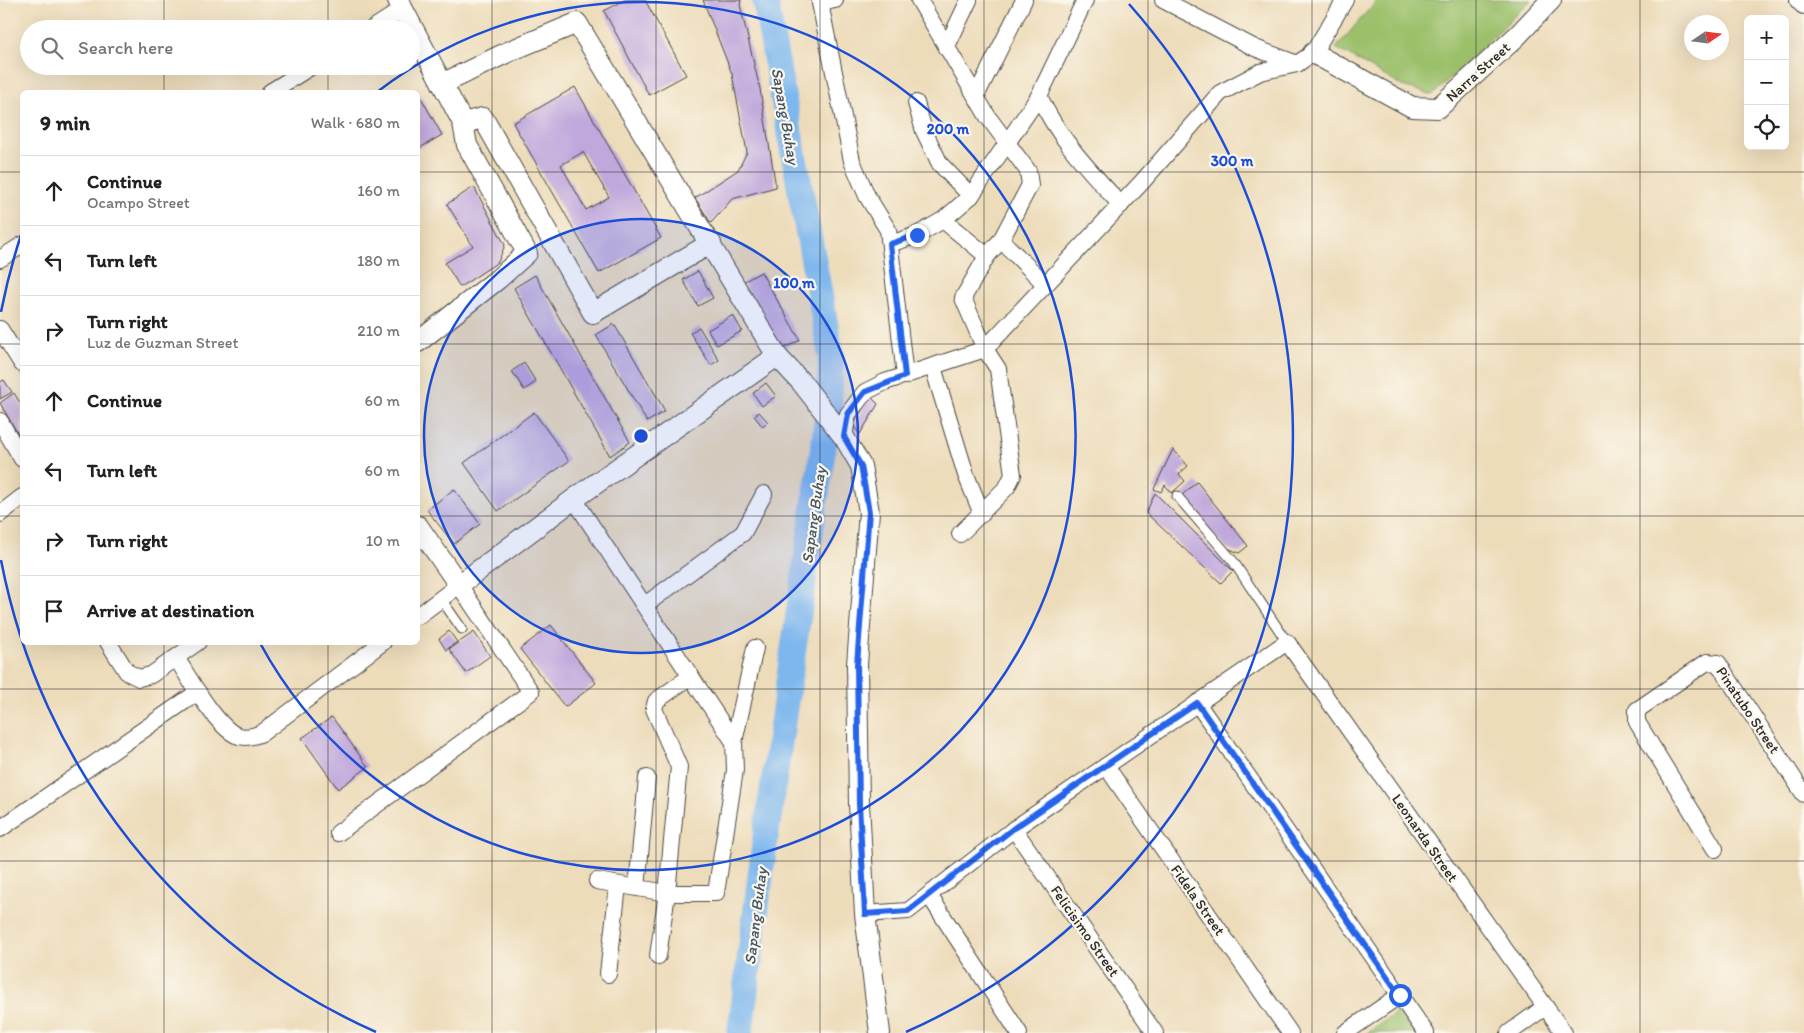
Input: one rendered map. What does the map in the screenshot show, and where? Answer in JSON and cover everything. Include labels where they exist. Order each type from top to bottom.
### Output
[{"type":"street","points":[[835,0],[820,2],[852,161],[867,196],[888,230],[905,376]]},
{"type":"street","points":[[919,0],[988,117],[1028,171],[1030,184],[1001,240],[987,256],[963,298],[985,349],[998,370],[1013,475],[1007,487],[960,534]]},
{"type":"street","points":[[946,48],[969,0]]},
{"type":"street","points":[[976,96],[1024,0]]},
{"type":"street","points":[[890,244],[908,240],[943,220],[971,196],[1038,96],[1085,0]]},
{"type":"street","points":[[1163,0],[1255,48],[1305,58]]},
{"type":"street","points":[[840,432],[848,414],[865,392],[905,376],[985,349],[1121,205],[1220,93],[1260,72],[1305,58],[1345,0]]},
{"type":"street","name":"Narra Street","points":[[1305,58],[1412,107],[1438,108],[1517,36],[1551,0]]},
{"type":"street","points":[[1800,0],[1804,4]]},
{"type":"street","points":[[382,20],[401,4],[409,20]]},
{"type":"street","points":[[442,84],[510,51],[577,23],[653,147],[680,197],[711,243],[777,356],[802,382],[840,432],[861,466],[869,512],[857,664],[859,804],[865,914],[880,1033]]},
{"type":"street","points":[[420,41],[463,123],[467,145],[527,253],[498,279],[420,340]]},
{"type":"street","points":[[279,90],[296,86],[305,75]]},
{"type":"street","points":[[1038,96],[1050,120],[1085,165],[1121,205]]},
{"type":"street","points":[[916,103],[924,131],[940,164],[971,196]]},
{"type":"street","points":[[463,123],[483,118],[593,313],[711,243]]},
{"type":"street","points":[[943,220],[987,256]]},
{"type":"street","points":[[1001,240],[1046,284]]},
{"type":"street","points":[[0,259],[20,250]]},
{"type":"street","points":[[0,329],[20,361]]},
{"type":"street","points":[[420,615],[574,499],[777,356]]},
{"type":"street","points":[[933,367],[966,475],[982,514]]},
{"type":"street","points":[[0,421],[20,456]]},
{"type":"street","points":[[645,605],[743,533],[764,494]]},
{"type":"street","points":[[0,514],[20,499]]},
{"type":"street","points":[[574,499],[734,742]]},
{"type":"street","points":[[338,833],[532,692],[420,529]]},
{"type":"street","points":[[865,914],[908,911],[1014,828],[1287,642]]},
{"type":"street","name":"Leonarda Street","points":[[1287,642],[1564,1033]]},
{"type":"street","points":[[110,645],[127,672],[139,678],[151,675],[177,659],[194,645]]},
{"type":"street","points":[[177,659],[198,692],[225,728],[237,736],[251,737],[262,733],[379,645]]},
{"type":"street","points":[[597,881],[667,893],[716,893],[735,770],[734,742],[755,648]]},
{"type":"street","name":"Pinatubo Street","points":[[1715,848],[1637,722],[1637,710],[1707,662],[1718,663],[1804,794]]},
{"type":"street","points":[[658,956],[667,893],[679,767],[654,709],[656,701],[691,676]]},
{"type":"street","points":[[0,829],[198,692]]},
{"type":"street","points":[[1197,703],[1426,1033]]},
{"type":"street","name":"Fidela Street","points":[[1106,766],[1290,1033]]},
{"type":"street","points":[[637,888],[648,778]]},
{"type":"street","name":"Felicisimo Street","points":[[1014,828],[1156,1033]]},
{"type":"street","points":[[608,974],[618,885]]},
{"type":"street","points":[[929,895],[1019,1033]]},
{"type":"street","points":[[1345,1033],[1400,995]]},
{"type":"street","points":[[1509,1033],[1545,1007]]},
{"type":"lane","points":[[1176,496],[1233,561],[1287,642]]},
{"type":"lane","points":[[441,599],[462,629]]},
{"type":"green space","points":[[1377,0],[1531,0],[1433,95],[1402,86],[1336,48]]},
{"type":"green space","points":[[1399,1011],[1413,1033],[1367,1033]]},
{"type":"building","points":[[625,0],[645,0],[686,75],[649,95],[604,11]]},
{"type":"building","points":[[703,0],[741,0],[740,5],[760,89],[776,187],[732,199],[711,223],[695,198],[738,170],[747,152],[732,74]]},
{"type":"building","points":[[575,87],[661,238],[599,273],[513,123]],"holes":[[[583,152],[609,197],[586,210],[561,165]]]},
{"type":"building","points":[[420,96],[442,135],[420,148]]},
{"type":"building","points":[[474,187],[505,245],[498,262],[460,287],[445,263],[473,246],[447,204]]},
{"type":"building","points":[[698,271],[713,298],[698,306],[683,280]]},
{"type":"building","points":[[761,272],[800,340],[781,350],[743,282]]},
{"type":"building","points":[[535,275],[630,442],[610,456],[514,288]]},
{"type":"building","points":[[733,315],[742,331],[717,345],[708,330]]},
{"type":"building","points":[[614,324],[665,411],[647,422],[596,335]]},
{"type":"building","points":[[699,327],[719,360],[711,365],[690,333]]},
{"type":"building","points":[[524,363],[536,382],[524,390],[512,371]]},
{"type":"building","points":[[4,380],[12,392],[0,399],[0,382]]},
{"type":"building","points":[[766,383],[776,396],[762,406],[753,393]]},
{"type":"building","points":[[14,393],[20,403],[20,438],[0,403]]},
{"type":"building","points":[[870,396],[878,404],[860,434],[853,426]]},
{"type":"building","points":[[534,412],[569,461],[498,511],[464,463]]},
{"type":"building","points":[[759,412],[768,422],[763,427],[754,416]]},
{"type":"building","points":[[1173,449],[1188,466],[1179,474],[1185,481],[1172,493],[1165,485],[1161,492],[1154,489]]},
{"type":"building","points":[[1197,482],[1248,546],[1239,553],[1225,547],[1197,517],[1182,495]]},
{"type":"building","points":[[454,489],[480,524],[454,544],[427,510]]},
{"type":"building","points":[[1155,493],[1233,571],[1221,583],[1146,513]]},
{"type":"building","points":[[551,625],[596,683],[565,707],[520,649]]},
{"type":"building","points":[[449,631],[457,642],[446,650],[439,639]]},
{"type":"building","points":[[474,632],[490,656],[466,673],[449,649]]},
{"type":"building","points":[[332,717],[368,767],[338,789],[302,738]]},
{"type":"waterway","name":"Sapang Buhay","points":[[740,1033],[765,841],[829,408],[831,355],[765,0]]},
{"type":"route","points":[[917,235],[908,240],[890,244],[905,376],[885,382],[865,392],[848,414],[844,437],[861,466],[869,512],[857,664],[859,804],[865,914],[908,911],[1014,828],[1197,703],[1400,995]]}]
